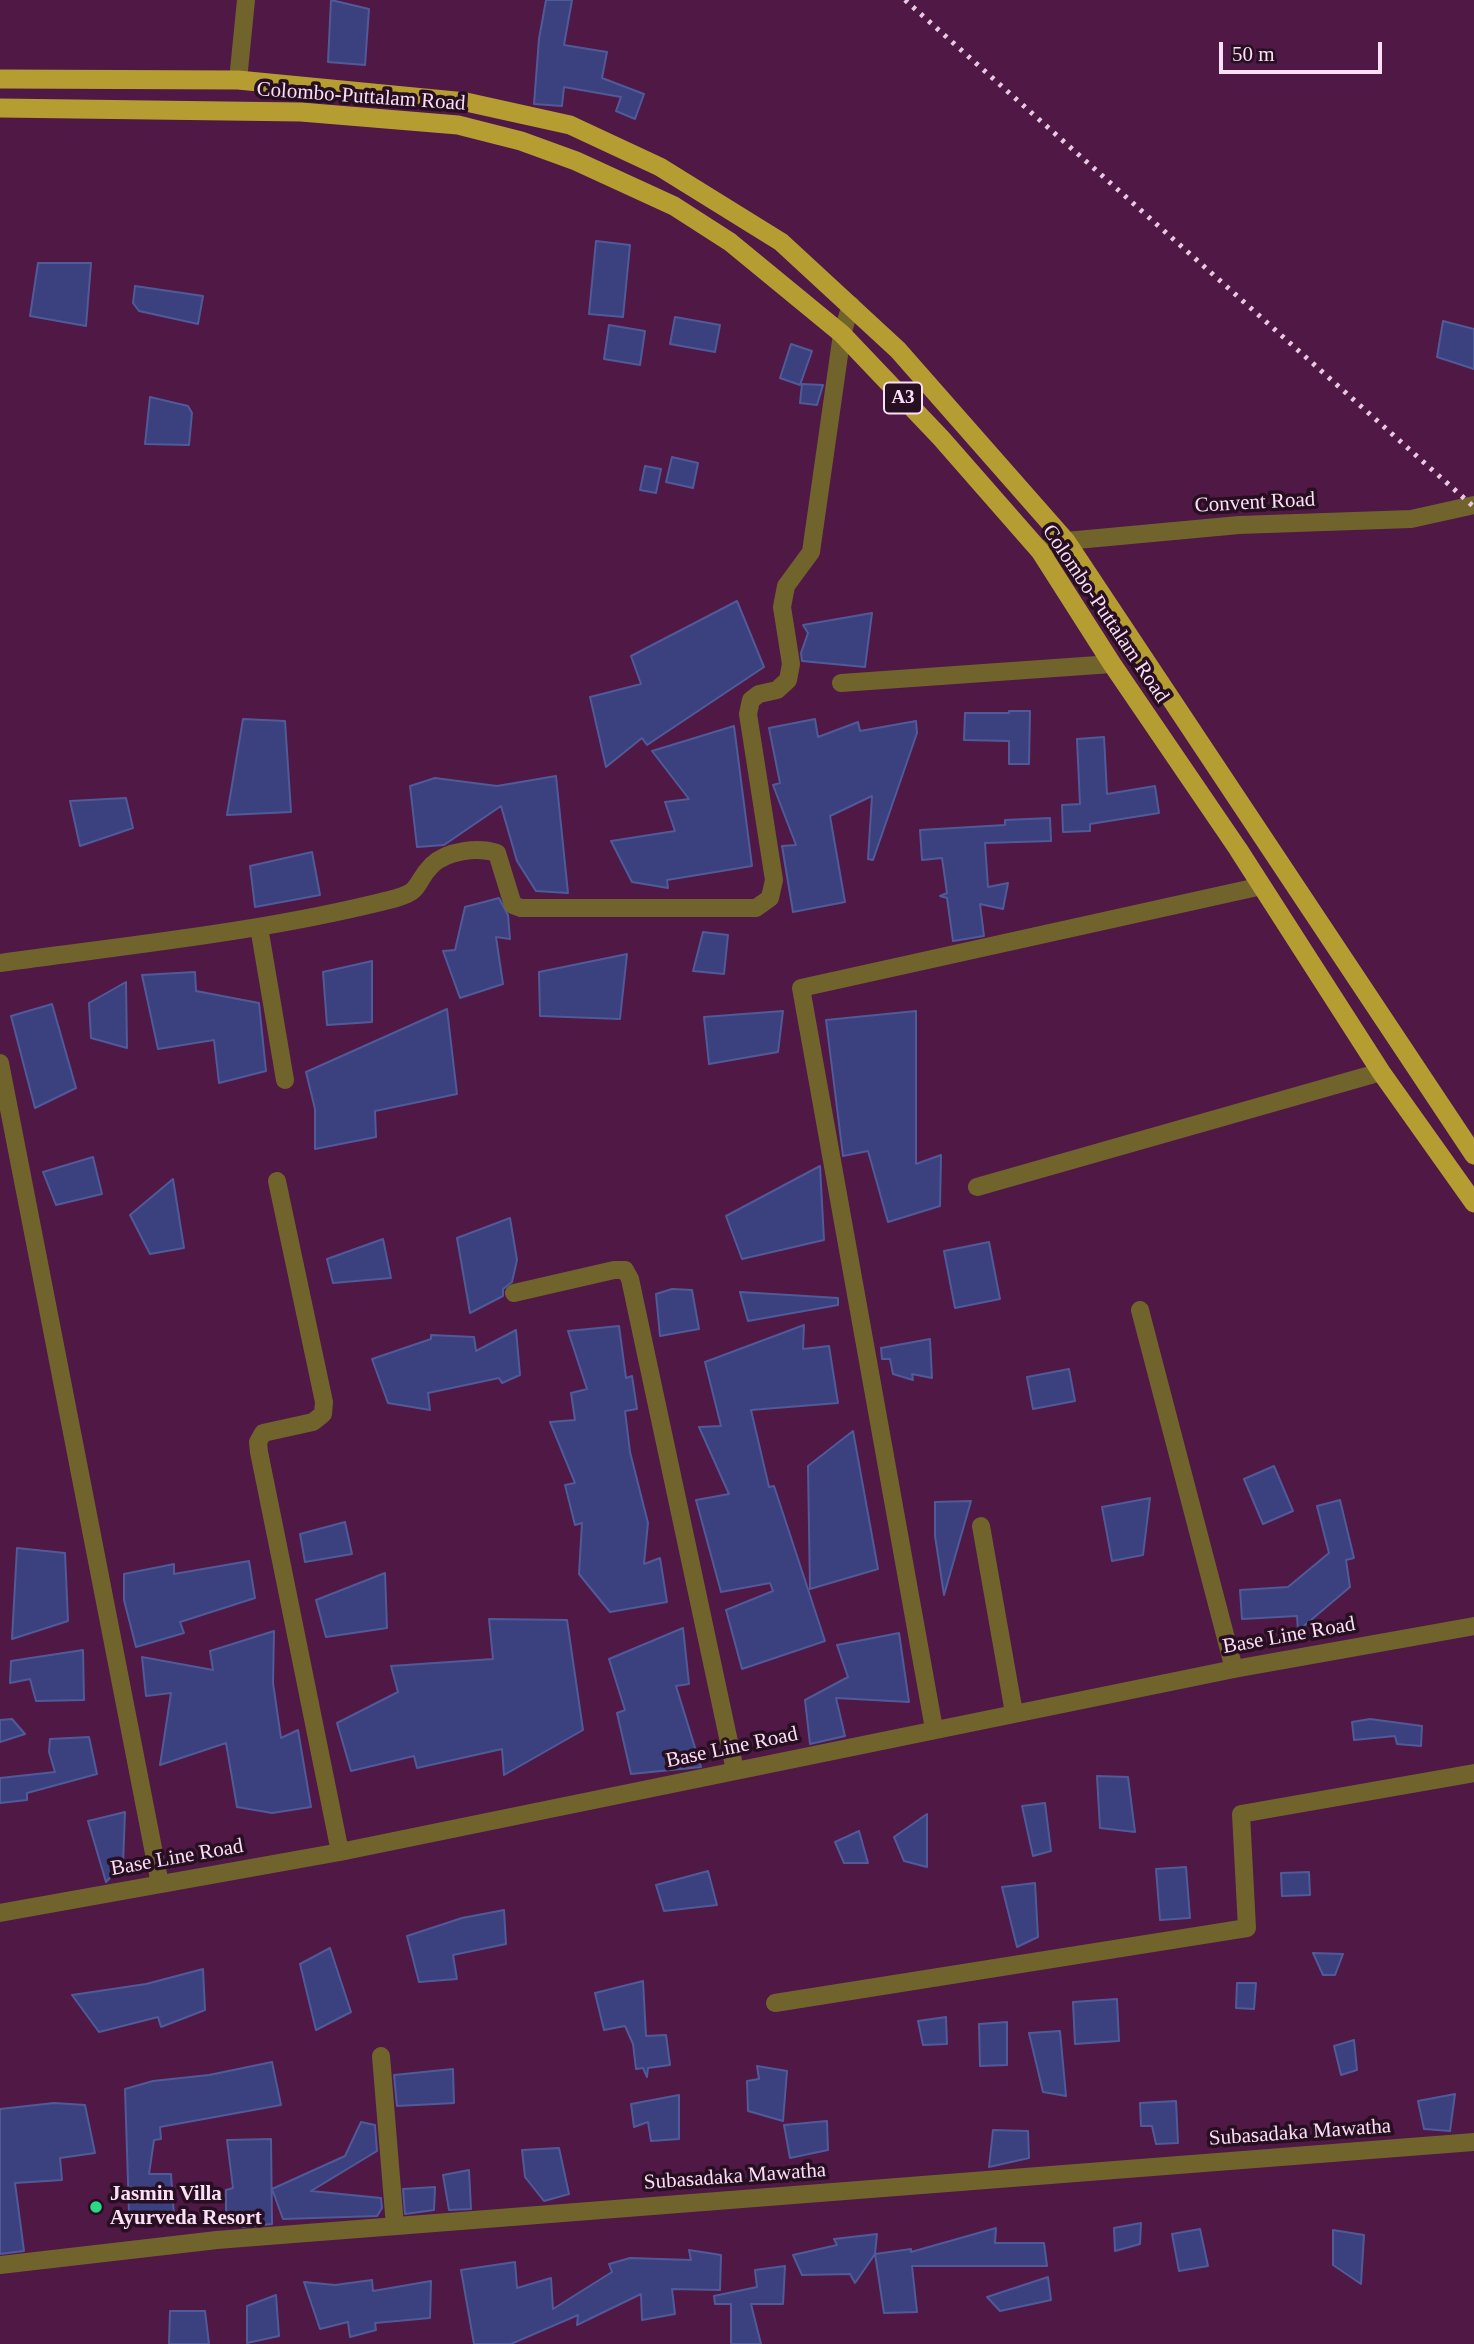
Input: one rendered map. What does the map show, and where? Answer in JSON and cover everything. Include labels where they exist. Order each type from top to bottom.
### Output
[{"type":"highway","name":"Colombo-Puttalam Road","points":[[0,79],[238,80],[466,103],[570,125],[660,167],[781,242],[851,305],[939,395],[1066,541],[1474,1155]]},
{"type":"highway","name":"Colombo-Puttalam Road","points":[[0,108],[301,112],[458,125],[521,141],[576,161],[674,206],[730,242],[842,334],[941,438],[1040,551],[1112,664],[1262,886],[1381,1072],[1474,1203]]},
{"type":"street","points":[[238,80],[246,0]]},
{"type":"street","points":[[0,963],[259,927],[409,895],[433,865],[454,855],[482,848],[497,853],[504,866],[513,905],[521,908],[756,908],[771,898],[774,880],[748,714],[751,700],[759,694],[777,690],[788,680],[791,664],[782,607],[786,586],[811,552],[842,334],[851,305]]},
{"type":"street","name":"Convent Road","points":[[1040,551],[1066,541],[1238,525],[1411,519],[1474,505]]},
{"type":"street","points":[[841,683],[1112,664]]},
{"type":"street","points":[[934,1729],[801,988],[1262,886]]},
{"type":"street","points":[[259,927],[285,1080]]},
{"type":"street","points":[[0,1063],[160,1884]]},
{"type":"street","points":[[977,1186],[1381,1072]]},
{"type":"street","points":[[277,1181],[324,1402],[323,1414],[313,1422],[263,1433],[258,1442],[340,1852]]},
{"type":"street","points":[[514,1293],[614,1270],[625,1270],[631,1279],[735,1770]]},
{"type":"street","points":[[1140,1310],[1234,1669]]},
{"type":"street","points":[[981,1526],[1014,1713]]},
{"type":"street","name":"Base Line Road","points":[[0,1913],[340,1852],[1234,1669],[1474,1626]]},
{"type":"street","points":[[775,2003],[1247,1928],[1241,1814],[1474,1773]]},
{"type":"street","points":[[381,2056],[395,2226]]},
{"type":"street","name":"Subasadaka Mawatha","points":[[0,2265],[217,2240],[1474,2142]]},
{"type":"building","points":[[331,0],[369,9],[365,65],[328,62]]},
{"type":"building","points":[[546,0],[572,0],[564,45],[607,52],[602,78],[644,94],[635,119],[616,111],[621,97],[564,87],[562,106],[534,104],[539,39]]},
{"type":"building","points":[[596,241],[630,245],[623,317],[589,314]]},
{"type":"building","points":[[38,263],[91,263],[86,326],[30,316]]},
{"type":"building","points":[[135,286],[203,296],[198,324],[139,311],[133,303]]},
{"type":"building","points":[[675,317],[720,325],[715,352],[670,344]]},
{"type":"building","points":[[1443,321],[1474,329],[1474,369],[1437,357]]},
{"type":"building","points":[[609,325],[645,331],[640,365],[604,359]]},
{"type":"building","points":[[791,344],[812,351],[800,385],[780,378]]},
{"type":"building","points":[[802,384],[823,385],[817,405],[800,403]]},
{"type":"building","points":[[150,397],[188,406],[192,413],[189,445],[145,444]]},
{"type":"building","points":[[672,457],[698,463],[693,488],[666,482]]},
{"type":"building","points":[[645,466],[661,469],[656,493],[640,490]]},
{"type":"building","points":[[737,601],[764,667],[647,745],[642,738],[606,767],[590,697],[641,684],[631,656]]},
{"type":"building","points":[[872,613],[865,667],[802,661],[801,653],[808,633],[803,625]]},
{"type":"building","points":[[1030,711],[1029,764],[1009,764],[1009,741],[964,740],[965,713]]},
{"type":"building","points":[[243,719],[285,721],[291,812],[227,815]]},
{"type":"building","points":[[815,719],[818,737],[858,722],[860,731],[916,721],[917,733],[873,860],[868,859],[872,796],[830,816],[845,902],[793,912],[782,846],[796,845],[773,785],[780,783],[769,728]]},
{"type":"building","points":[[734,726],[752,866],[667,880],[668,888],[632,882],[611,841],[675,831],[665,802],[689,799],[652,751]]},
{"type":"building","points":[[1104,737],[1107,794],[1155,786],[1159,813],[1090,824],[1090,831],[1063,832],[1062,805],[1080,804],[1077,739]]},
{"type":"building","points":[[556,776],[568,893],[536,891],[517,861],[501,806],[444,845],[417,847],[410,786],[435,778],[497,786]]},
{"type":"building","points":[[126,798],[133,828],[80,846],[70,801]]},
{"type":"building","points":[[1050,818],[1051,841],[985,843],[988,887],[1008,883],[1003,909],[980,904],[984,936],[953,941],[947,898],[940,896],[947,893],[942,858],[922,860],[920,830],[1005,825],[1005,820]]},
{"type":"building","points":[[312,852],[320,895],[255,907],[250,866]]},
{"type":"building","points":[[499,898],[508,915],[510,939],[496,937],[503,984],[460,998],[443,951],[455,950],[465,907]]},
{"type":"building","points":[[703,932],[728,935],[724,974],[693,971]]},
{"type":"building","points":[[627,954],[620,1019],[540,1016],[539,972]]},
{"type":"building","points":[[372,961],[372,1022],[327,1025],[323,972]]},
{"type":"building","points":[[195,972],[196,991],[259,1003],[266,1071],[219,1083],[214,1040],[158,1049],[142,975]]},
{"type":"building","points":[[126,982],[127,1048],[91,1038],[89,1003]]},
{"type":"building","points":[[52,1004],[76,1088],[35,1108],[11,1016]]},
{"type":"building","points":[[447,1009],[457,1094],[375,1111],[376,1137],[315,1149],[315,1109],[306,1072]]},
{"type":"building","points":[[783,1011],[778,1052],[709,1064],[704,1017]]},
{"type":"building","points":[[916,1011],[916,1164],[941,1155],[940,1206],[888,1222],[868,1151],[843,1156],[826,1020]]},
{"type":"building","points":[[93,1157],[102,1194],[56,1205],[43,1172]]},
{"type":"building","points":[[820,1166],[824,1240],[742,1259],[726,1216]]},
{"type":"building","points":[[173,1179],[184,1248],[150,1254],[130,1215]]},
{"type":"building","points":[[510,1218],[517,1260],[512,1282],[503,1289],[503,1296],[470,1313],[457,1238]]},
{"type":"building","points":[[383,1239],[391,1278],[333,1283],[327,1259]]},
{"type":"building","points":[[989,1242],[1000,1299],[955,1308],[944,1251]]},
{"type":"building","points":[[672,1289],[692,1290],[699,1329],[660,1336],[656,1294]]},
{"type":"building","points":[[740,1292],[838,1298],[838,1305],[748,1321]]},
{"type":"building","points":[[804,1325],[803,1349],[829,1346],[838,1403],[751,1410],[769,1487],[774,1486],[825,1641],[742,1669],[726,1610],[773,1591],[770,1583],[721,1592],[696,1500],[729,1494],[699,1427],[721,1426],[705,1362]]},
{"type":"building","points":[[619,1326],[626,1378],[632,1376],[637,1409],[625,1411],[630,1452],[648,1523],[644,1564],[660,1558],[667,1602],[610,1612],[579,1574],[582,1523],[575,1525],[565,1485],[575,1483],[550,1422],[575,1420],[571,1393],[587,1389],[568,1331]]},
{"type":"building","points":[[516,1330],[520,1375],[502,1383],[499,1378],[428,1393],[430,1410],[388,1403],[372,1359],[431,1339],[431,1335],[474,1337],[476,1351]]},
{"type":"building","points":[[930,1339],[932,1378],[912,1374],[913,1380],[893,1374],[890,1359],[882,1359],[881,1348]]},
{"type":"building","points":[[1069,1369],[1075,1401],[1033,1409],[1027,1377]]},
{"type":"building","points":[[853,1431],[878,1569],[810,1589],[808,1466]]},
{"type":"building","points":[[1274,1466],[1293,1511],[1263,1524],[1244,1479]]},
{"type":"building","points":[[1150,1498],[1143,1555],[1112,1561],[1102,1507]]},
{"type":"building","points":[[1340,1500],[1354,1558],[1346,1560],[1350,1587],[1298,1631],[1297,1616],[1242,1619],[1240,1590],[1288,1587],[1329,1553],[1317,1506]]},
{"type":"building","points":[[971,1501],[944,1595],[935,1536],[935,1502]]},
{"type":"building","points":[[345,1522],[352,1554],[305,1562],[300,1534]]},
{"type":"building","points":[[17,1548],[65,1553],[68,1621],[12,1639]]},
{"type":"building","points":[[249,1561],[255,1598],[180,1622],[184,1633],[136,1647],[124,1600],[124,1574],[174,1564],[174,1574]]},
{"type":"building","points":[[385,1573],[387,1628],[326,1637],[316,1600]]},
{"type":"building","points":[[489,1619],[567,1620],[583,1730],[504,1775],[502,1749],[417,1768],[414,1756],[351,1771],[337,1723],[398,1692],[391,1666],[493,1659]]},
{"type":"building","points":[[683,1628],[689,1684],[676,1686],[701,1767],[631,1774],[617,1713],[625,1710],[609,1659]]},
{"type":"building","points":[[274,1631],[273,1683],[281,1738],[298,1730],[311,1807],[272,1813],[237,1807],[226,1743],[160,1765],[171,1693],[146,1696],[142,1657],[213,1670],[210,1651]]},
{"type":"building","points":[[899,1633],[909,1702],[836,1698],[845,1736],[810,1744],[805,1700],[848,1677],[837,1645]]},
{"type":"building","points":[[83,1650],[84,1700],[36,1701],[30,1679],[10,1683],[11,1661]]},
{"type":"building","points":[[12,1719],[25,1734],[0,1742],[0,1720]]},
{"type":"building","points":[[1370,1719],[1422,1726],[1421,1746],[1397,1744],[1395,1736],[1354,1740],[1352,1722]]},
{"type":"building","points":[[89,1737],[97,1774],[27,1793],[27,1800],[0,1803],[0,1778],[55,1772],[49,1752],[50,1739]]},
{"type":"building","points":[[1097,1776],[1128,1777],[1135,1832],[1100,1828]]},
{"type":"building","points":[[1045,1803],[1051,1851],[1033,1856],[1022,1806]]},
{"type":"building","points":[[125,1812],[123,1864],[106,1882],[88,1821]]},
{"type":"building","points":[[927,1814],[927,1867],[904,1861],[894,1837]]},
{"type":"building","points":[[859,1831],[868,1863],[844,1863],[835,1842]]},
{"type":"building","points":[[1186,1867],[1190,1918],[1160,1920],[1156,1869]]},
{"type":"building","points":[[708,1871],[717,1905],[664,1911],[656,1885]]},
{"type":"building","points":[[1309,1872],[1310,1895],[1282,1896],[1281,1873]]},
{"type":"building","points":[[1035,1883],[1038,1937],[1017,1947],[1002,1887]]},
{"type":"building","points":[[504,1910],[506,1944],[453,1955],[457,1979],[419,1982],[407,1936],[462,1918]]},
{"type":"building","points":[[330,1948],[351,2012],[316,2030],[300,1964]]},
{"type":"building","points":[[1313,1953],[1343,1954],[1335,1975],[1323,1975]]},
{"type":"building","points":[[203,1969],[205,2010],[161,2027],[158,2017],[99,2032],[72,1995],[146,1984]]},
{"type":"building","points":[[643,1981],[646,2036],[666,2035],[670,2065],[648,2068],[647,2077],[643,2068],[636,2069],[633,2044],[625,2026],[604,2030],[595,1993]]},
{"type":"building","points":[[1237,1983],[1256,1983],[1254,2009],[1236,2008]]},
{"type":"building","points":[[1117,1999],[1119,2041],[1075,2044],[1073,2002]]},
{"type":"building","points":[[946,2017],[947,2044],[923,2045],[918,2021]]},
{"type":"building","points":[[1007,2022],[1007,2065],[980,2066],[979,2024]]},
{"type":"building","points":[[1060,2031],[1066,2096],[1043,2092],[1029,2033]]},
{"type":"building","points":[[1354,2040],[1357,2070],[1341,2075],[1334,2046]]},
{"type":"building","points":[[272,2062],[281,2105],[160,2127],[161,2139],[154,2140],[149,2174],[171,2174],[174,2216],[129,2213],[125,2089],[153,2081],[209,2075]]},
{"type":"building","points":[[757,2066],[787,2071],[783,2121],[748,2111],[747,2081],[759,2079]]},
{"type":"building","points":[[453,2069],[454,2103],[397,2106],[394,2075]]},
{"type":"building","points":[[1455,2094],[1450,2131],[1424,2129],[1418,2101]]},
{"type":"building","points":[[679,2095],[679,2139],[651,2141],[648,2122],[634,2127],[631,2104]]},
{"type":"building","points":[[1176,2101],[1178,2143],[1156,2144],[1152,2126],[1141,2126],[1140,2103]]},
{"type":"building","points":[[54,2103],[85,2105],[95,2153],[60,2158],[62,2180],[15,2183],[24,2251],[0,2254],[0,2109]]},
{"type":"building","points":[[827,2121],[828,2150],[790,2158],[784,2125]]},
{"type":"building","points":[[361,2122],[375,2125],[377,2151],[311,2191],[381,2198],[382,2208],[377,2216],[283,2219],[272,2189],[345,2156]]},
{"type":"building","points":[[993,2130],[1028,2131],[1029,2158],[989,2167]]},
{"type":"building","points":[[271,2139],[272,2224],[243,2227],[226,2214],[226,2190],[233,2188],[227,2140]]},
{"type":"building","points":[[559,2148],[569,2194],[544,2201],[525,2177],[522,2150]]},
{"type":"building","points":[[469,2170],[471,2209],[449,2210],[443,2175]]},
{"type":"building","points":[[435,2187],[434,2210],[405,2214],[403,2189]]},
{"type":"building","points":[[1141,2223],[1140,2244],[1115,2251],[1114,2228]]},
{"type":"building","points":[[996,2228],[995,2243],[1044,2243],[1047,2266],[912,2266],[917,2312],[884,2313],[875,2254],[911,2249],[911,2252]]},
{"type":"building","points":[[1200,2229],[1208,2266],[1179,2271],[1172,2234]]},
{"type":"building","points":[[1333,2230],[1364,2235],[1361,2284],[1333,2265]]},
{"type":"building","points":[[877,2234],[875,2254],[855,2283],[850,2274],[802,2275],[793,2255],[837,2245],[834,2239]]},
{"type":"building","points":[[689,2250],[721,2255],[720,2290],[672,2289],[675,2314],[642,2320],[641,2294],[577,2325],[578,2315],[511,2344],[474,2344],[461,2270],[515,2262],[517,2288],[551,2278],[553,2309],[612,2272],[609,2264],[630,2258],[691,2260]]},
{"type":"building","points":[[785,2266],[783,2304],[751,2304],[761,2344],[731,2344],[731,2304],[715,2304],[714,2296],[757,2287],[755,2270]]},
{"type":"building","points":[[1048,2277],[1051,2300],[1000,2311],[987,2297]]},
{"type":"building","points":[[372,2280],[373,2291],[431,2281],[430,2318],[375,2323],[376,2330],[350,2337],[348,2322],[320,2329],[304,2282],[335,2285]]},
{"type":"building","points":[[276,2295],[279,2336],[247,2343],[247,2306]]},
{"type":"building","points":[[170,2311],[205,2311],[209,2344],[169,2344]]},
{"type":"railway","points":[[905,0],[1474,507]]},
{"type":"place","name":"Jasmin Villa Ayurveda Resort","points":[[96,2207]]}]
